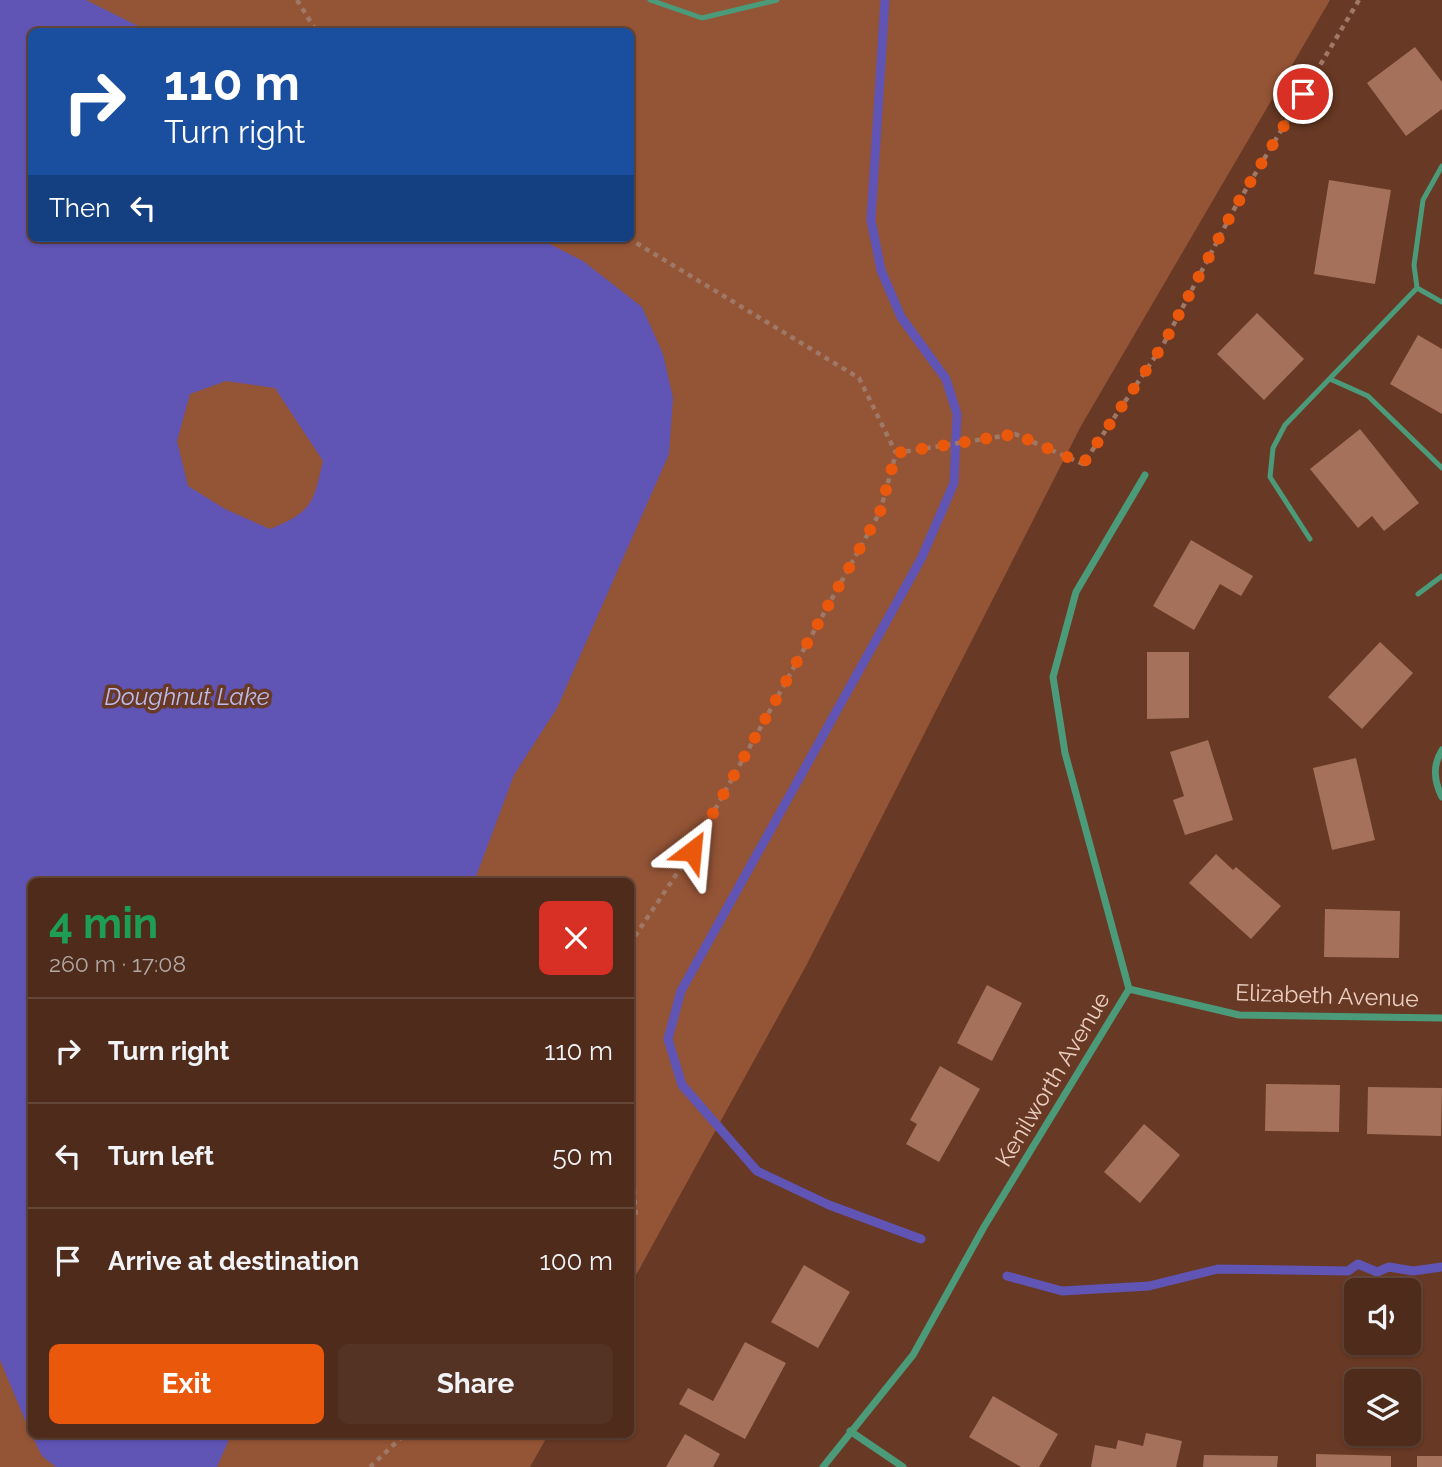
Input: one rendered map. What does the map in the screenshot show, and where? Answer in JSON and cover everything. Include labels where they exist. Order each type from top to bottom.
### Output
[{"type":"street","name":"Kenilworth Avenue","points":[[823,1467],[913,1355],[984,1227],[1129,989],[1065,753],[1053,677],[1076,592],[1145,475]]},
{"type":"street","points":[[1442,750],[1434,770],[1442,797]]},
{"type":"street","name":"Elizabeth Avenue","points":[[1129,989],[1239,1016],[1442,1018]]},
{"type":"street","points":[[850,1431],[902,1467]]},
{"type":"lane","points":[[650,0],[702,18],[777,0]]},
{"type":"lane","points":[[1417,288],[1414,265],[1423,201],[1442,166]]},
{"type":"lane","points":[[1417,288],[1442,302]]},
{"type":"lane","points":[[1310,539],[1270,477],[1273,448],[1285,425],[1417,288]]},
{"type":"lane","points":[[1330,379],[1368,396],[1442,468]]},
{"type":"lane","points":[[1418,594],[1442,576]]},
{"type":"path","points":[[297,0],[314,28]]},
{"type":"path","points":[[896,453],[1015,434],[1083,464],[1163,345],[1233,211],[1359,0]]},
{"type":"path","points":[[634,242],[859,378],[896,453],[880,512],[692,851],[634,939]]},
{"type":"path","points":[[634,1190],[634,1218]]},
{"type":"path","points":[[370,1467],[401,1438]]},
{"type":"shaded area","points":[[0,0],[1330,0],[1081,426],[806,966],[634,1279],[634,878],[28,878],[28,1438],[546,1438],[530,1467],[0,1467]]},
{"type":"water","name":"Doughnut Lake","points":[[0,0],[86,0],[142,28],[28,28],[28,242],[546,242],[583,261],[642,307],[663,354],[673,398],[669,454],[557,708],[514,775],[475,878],[28,878],[28,1427],[0,1360]],"holes":[[[226,381],[275,388],[323,461],[317,487],[309,504],[284,523],[270,529],[225,509],[188,486],[177,441],[190,394]]]},
{"type":"water","points":[[33,1438],[230,1438],[217,1467],[56,1467],[42,1456]]},
{"type":"building","points":[[1415,47],[1442,82],[1442,109],[1406,136],[1367,83]]},
{"type":"building","points":[[1329,180],[1391,190],[1375,284],[1314,274]]},
{"type":"building","points":[[1257,313],[1304,359],[1264,400],[1217,354]]},
{"type":"building","points":[[1418,335],[1442,349],[1442,414],[1390,384]]},
{"type":"building","points":[[1360,429],[1419,503],[1384,531],[1372,516],[1358,528],[1310,469]]},
{"type":"building","points":[[1191,540],[1253,576],[1241,596],[1220,584],[1194,630],[1153,606]]},
{"type":"building","points":[[1380,642],[1413,673],[1362,729],[1328,697]]},
{"type":"building","points":[[1147,652],[1189,652],[1189,718],[1147,719]]},
{"type":"building","points":[[1208,740],[1233,820],[1185,835],[1173,800],[1184,796],[1170,752]]},
{"type":"building","points":[[1356,758],[1375,840],[1332,850],[1313,768]]},
{"type":"building","points":[[1216,854],[1233,870],[1236,867],[1281,906],[1251,939],[1189,883]]},
{"type":"building","points":[[1325,909],[1400,911],[1399,958],[1324,957]]},
{"type":"building","points":[[987,985],[1022,1003],[992,1061],[957,1043]]},
{"type":"building","points":[[940,1066],[980,1089],[939,1162],[906,1144],[917,1124],[910,1120]]},
{"type":"building","points":[[1266,1084],[1340,1085],[1339,1132],[1265,1131]]},
{"type":"building","points":[[1368,1087],[1442,1088],[1441,1136],[1367,1134]]},
{"type":"building","points":[[1144,1124],[1180,1155],[1140,1203],[1104,1172]]},
{"type":"building","points":[[804,1265],[850,1292],[818,1348],[771,1322]]},
{"type":"building","points":[[745,1342],[786,1363],[745,1439],[679,1404],[688,1388],[713,1401]]},
{"type":"building","points":[[993,1396],[1058,1434],[1039,1467],[1021,1467],[969,1437]]},
{"type":"building","points":[[1146,1433],[1182,1441],[1176,1467],[1091,1467],[1095,1445],[1116,1449],[1118,1440],[1143,1446]]},
{"type":"building","points":[[685,1434],[720,1454],[713,1467],[666,1467]]},
{"type":"building","points":[[1316,1454],[1391,1456],[1391,1467],[1316,1467]]},
{"type":"building","points":[[1204,1455],[1278,1456],[1277,1467],[1203,1467]]},
{"type":"building","points":[[1417,1456],[1442,1456],[1442,1467],[1417,1467]]},
{"type":"waterway","points":[[885,0],[871,220],[881,270],[901,317],[946,379],[957,414],[954,483],[921,559],[681,991],[668,1039],[682,1085],[757,1171],[829,1205],[921,1239]]},
{"type":"waterway","points":[[1007,1276],[1062,1291],[1149,1286],[1218,1269],[1348,1271],[1358,1264],[1377,1272],[1389,1267],[1413,1271],[1442,1267]]},
{"type":"route","points":[[692,851],[880,512],[896,453],[1015,434],[1083,464],[1163,345],[1233,211],[1303,94]]}]
